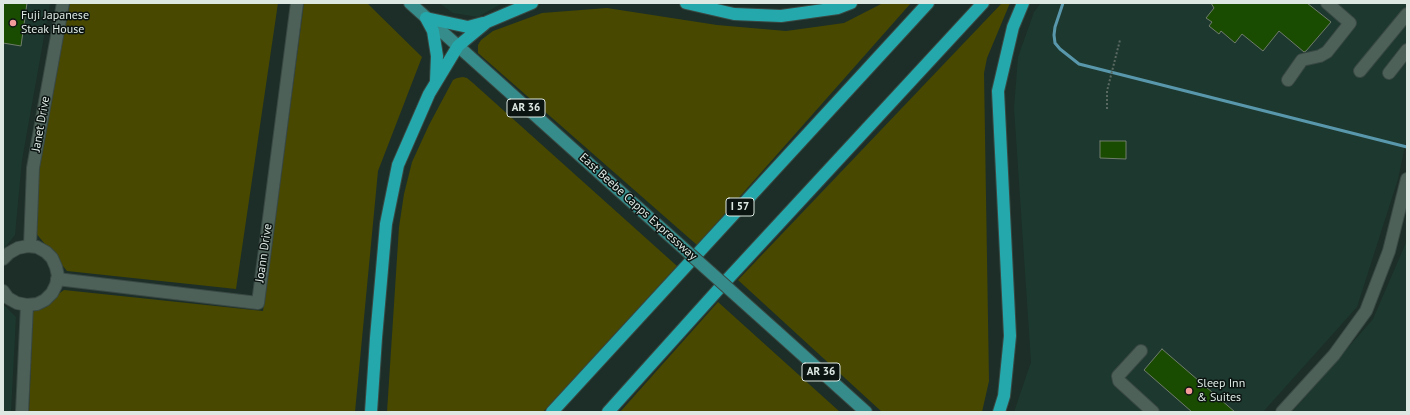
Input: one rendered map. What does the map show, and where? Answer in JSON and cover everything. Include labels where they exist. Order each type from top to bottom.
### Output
[{"type":"highway","points":[[426,18],[468,27],[487,22],[532,3]]},
{"type":"highway","points":[[686,3],[734,14],[781,16],[838,8],[851,3]]},
{"type":"highway","name":"I 57","points":[[552,412],[928,3]]},
{"type":"highway","points":[[608,412],[731,276],[983,3]]},
{"type":"highway","points":[[999,412],[1004,396],[1010,336],[998,91],[1013,27],[1023,3]]},
{"type":"highway","points":[[426,18],[433,31],[437,56],[436,83]]},
{"type":"highway","points":[[371,412],[386,224],[398,165],[429,94],[458,46],[487,22]]},
{"type":"main road","name":"East Beebe Capps Expressway","points":[[410,3],[866,412]]},
{"type":"street","name":"Janet Drive","points":[[30,246],[33,168],[63,3]]},
{"type":"street","name":"Joann Drive","points":[[57,279],[258,303],[298,3]]},
{"type":"street","points":[[1288,80],[1302,60],[1320,56],[1327,52],[1350,23],[1333,5]]},
{"type":"street","points":[[1360,71],[1405,20]]},
{"type":"street","points":[[1389,73],[1407,50]]},
{"type":"street","points":[[1282,412],[1334,355],[1366,311],[1389,250],[1407,179]]},
{"type":"street","points":[[3,259],[9,253],[18,248],[30,246],[37,247],[46,252],[52,258],[56,266],[57,279],[52,293],[45,300],[36,304],[27,305],[17,303],[8,298],[3,291]]},
{"type":"street","points":[[22,412],[27,305]]},
{"type":"street","points":[[1142,351],[1118,376],[1119,381],[1153,412]]},
{"type":"path","points":[[1107,109],[1107,91],[1120,40]]},
{"type":"shaded area","points":[[3,3],[50,3],[22,160],[15,235],[3,250]]},
{"type":"shaded area","points":[[70,3],[278,3],[236,289],[67,271],[35,232],[37,167]]},
{"type":"shaded area","points":[[304,3],[367,3],[422,57],[378,171],[355,412],[29,412],[33,312],[64,290],[263,311]]},
{"type":"shaded area","points":[[439,3],[503,3],[478,17],[453,13]]},
{"type":"shaded area","points":[[883,3],[911,3],[697,245],[478,53],[478,45],[481,40],[493,31],[542,13],[607,8],[717,25],[786,31],[844,23]]},
{"type":"shaded area","points":[[1002,3],[1010,3],[987,58],[984,73],[989,381],[982,412],[882,412],[738,280]]},
{"type":"shaded area","points":[[1041,3],[1407,3],[1407,137],[1398,179],[1357,307],[1263,412],[1014,412],[1031,362],[1014,108],[1018,57],[1034,12]]},
{"type":"shaded area","points":[[463,77],[467,78],[473,83],[677,266],[543,412],[387,412],[399,227],[404,194],[412,162],[429,125],[453,80]]},
{"type":"shaded area","points":[[1407,238],[1407,412],[1292,412],[1373,319]]},
{"type":"shaded area","points":[[718,302],[840,412],[620,412]]},
{"type":"shaded area","points":[[3,304],[16,317],[11,412],[3,412]]},
{"type":"building","name":"Fuji Japanese Steak House","points":[[3,3],[27,3],[21,46],[3,43]]},
{"type":"building","points":[[1211,3],[1307,3],[1331,22],[1304,52],[1279,31],[1263,51],[1242,34],[1235,43],[1221,31],[1219,34],[1209,26],[1212,22],[1206,18],[1214,8]]},
{"type":"building","points":[[1100,141],[1126,141],[1126,159],[1100,158]]},
{"type":"building","name":"Sleep Inn & Suites","points":[[1162,349],[1235,412],[1192,412],[1144,370]]},
{"type":"waterway","points":[[1063,3],[1055,27],[1055,43],[1060,49],[1079,64],[1407,147]]},
{"type":"place","name":"Fuji Japanese Steak House","points":[[13,23]]},
{"type":"place","name":"Sleep Inn & Suites","points":[[1189,391]]}]
